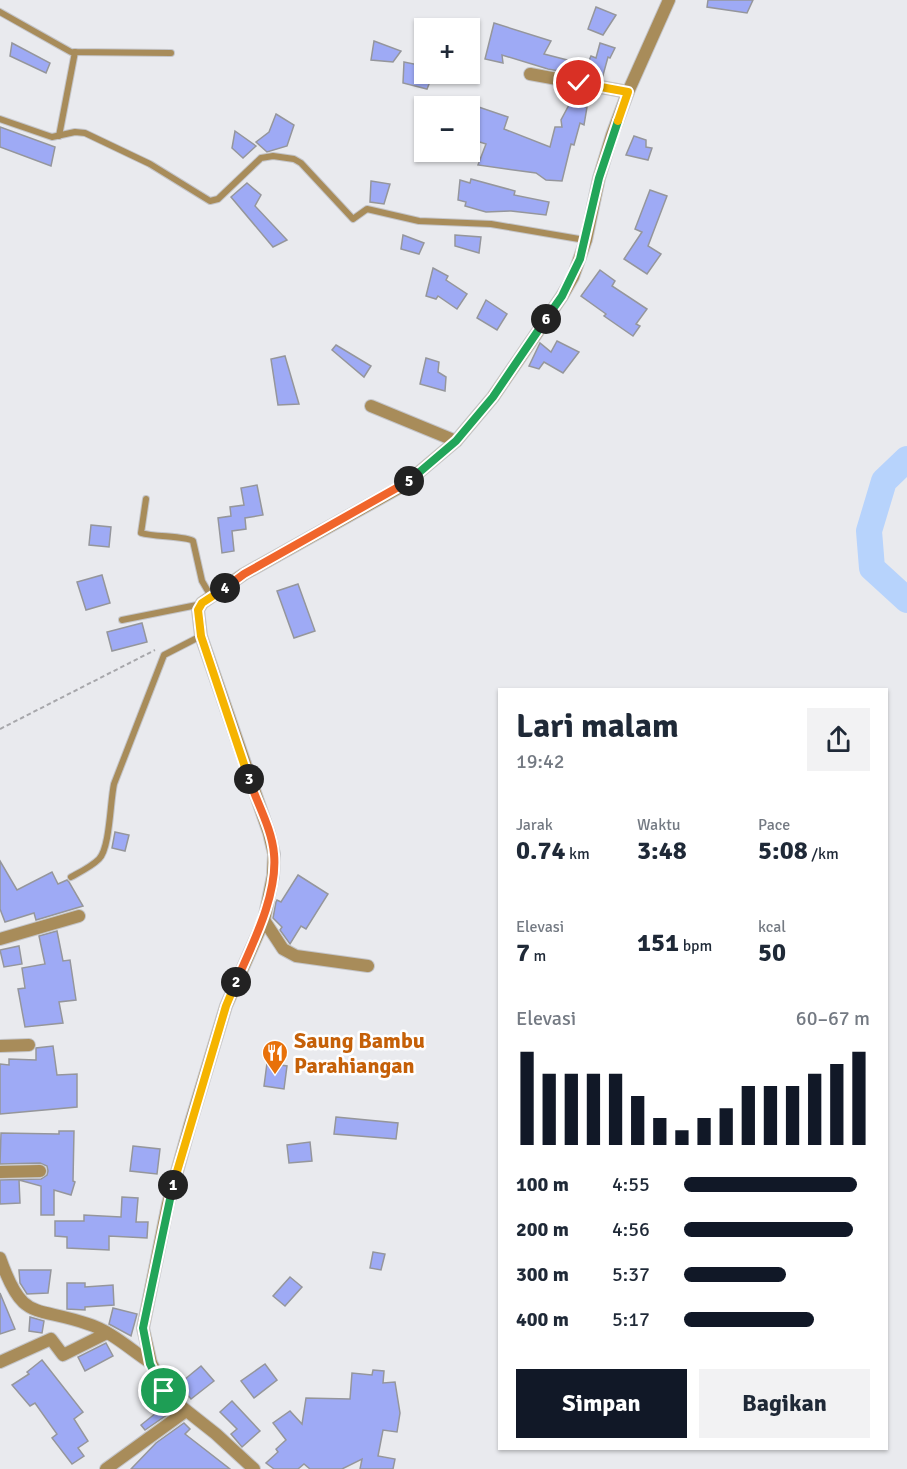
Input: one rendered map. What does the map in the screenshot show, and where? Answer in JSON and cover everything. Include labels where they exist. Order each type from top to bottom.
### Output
[{"type":"street","points":[[254,1469],[164,1391],[150,1364],[143,1328],[168,1204],[226,1006],[264,920],[273,876],[274,854],[201,636],[198,610],[253,568],[404,485],[456,441],[493,397],[562,296],[580,259],[599,178],[628,92],[669,0]]},
{"type":"street","points":[[530,74],[628,92]]},
{"type":"street","points":[[371,406],[456,441]]},
{"type":"street","points":[[0,939],[79,916]]},
{"type":"street","points":[[264,920],[283,950],[296,956],[368,966]]},
{"type":"street","points":[[0,1046],[29,1045]]},
{"type":"street","points":[[0,1172],[40,1171]]},
{"type":"street","points":[[0,1258],[9,1283],[28,1307],[38,1312],[90,1324],[107,1333],[150,1364]]},
{"type":"street","points":[[0,1362],[51,1339],[63,1355],[107,1333]]},
{"type":"street","points":[[106,1469],[186,1411]]},
{"type":"lane","points":[[0,12],[67,51],[171,53]]},
{"type":"lane","points":[[59,136],[75,52]]},
{"type":"lane","points":[[0,119],[48,136],[75,132],[92,136],[154,167],[205,200],[218,199],[261,158],[280,156],[301,163],[352,219],[367,209],[420,221],[491,224],[586,240]]},
{"type":"lane","points":[[122,620],[207,601],[193,541],[190,538],[169,538],[141,533],[146,499]]},
{"type":"lane","points":[[71,877],[91,866],[107,849],[109,804],[114,784],[164,655],[201,636]]},
{"type":"path","points":[[0,729],[165,646]]},
{"type":"building","points":[[708,0],[753,0],[747,13],[707,7]]},
{"type":"building","points":[[596,7],[616,15],[603,35],[588,29]]},
{"type":"building","points":[[494,23],[551,41],[544,54],[587,65],[591,56],[596,58],[600,43],[615,48],[610,58],[608,57],[602,79],[548,69],[502,55],[503,63],[485,59]]},
{"type":"building","points":[[374,41],[401,51],[393,62],[371,60]]},
{"type":"building","points":[[12,43],[50,63],[46,73],[10,56]]},
{"type":"building","points":[[404,62],[414,64],[414,84],[429,84],[427,89],[403,83]]},
{"type":"building","points":[[570,103],[587,107],[584,125],[580,123],[574,145],[571,144],[562,181],[546,180],[536,173],[478,165],[486,144],[480,142],[480,107],[508,117],[504,129],[550,147],[555,127],[562,127],[561,120]]},
{"type":"building","points":[[276,114],[294,125],[287,146],[267,152],[256,142],[269,132]]},
{"type":"building","points":[[0,127],[55,147],[51,166],[0,147]]},
{"type":"building","points":[[235,131],[256,146],[243,158],[232,148]]},
{"type":"building","points":[[634,136],[646,140],[646,147],[652,148],[648,160],[626,155]]},
{"type":"building","points":[[471,179],[515,191],[514,195],[549,202],[546,215],[511,211],[486,212],[465,206],[466,202],[458,200],[460,180],[470,183]]},
{"type":"building","points":[[371,181],[390,184],[384,204],[370,202]]},
{"type":"building","points":[[247,183],[261,195],[255,206],[287,240],[273,247],[231,197]]},
{"type":"building","points":[[650,190],[667,196],[648,246],[661,254],[647,274],[624,259],[642,232],[635,229]]},
{"type":"building","points":[[403,235],[424,243],[419,254],[401,249]]},
{"type":"building","points":[[455,235],[481,237],[479,253],[455,246]]},
{"type":"building","points":[[433,268],[448,276],[446,280],[467,294],[457,309],[438,296],[436,299],[426,296]]},
{"type":"building","points":[[600,270],[615,281],[612,286],[647,309],[636,324],[640,326],[633,336],[604,316],[606,314],[581,296]]},
{"type":"building","points":[[486,300],[507,314],[497,330],[477,318]]},
{"type":"building","points":[[557,341],[579,352],[563,373],[544,362],[539,369],[529,366],[540,343],[551,352]]},
{"type":"building","points":[[336,345],[371,366],[364,377],[332,350]]},
{"type":"building","points":[[285,356],[299,404],[278,405],[271,359]]},
{"type":"building","points":[[426,358],[439,362],[438,372],[446,377],[445,391],[420,384]]},
{"type":"building","points":[[257,485],[263,515],[245,518],[246,529],[232,531],[234,551],[222,553],[218,518],[231,516],[230,507],[244,505],[241,488]]},
{"type":"building","points":[[91,525],[111,527],[109,547],[89,545]]},
{"type":"building","points":[[102,575],[110,603],[86,610],[77,582]]},
{"type":"building","points":[[298,584],[315,631],[294,638],[277,591]]},
{"type":"building","points":[[142,623],[147,642],[112,651],[107,632]]},
{"type":"building","points":[[115,832],[129,835],[125,851],[112,848]]},
{"type":"building","points":[[0,861],[17,890],[52,872],[58,884],[67,880],[69,882],[83,906],[36,920],[34,913],[5,922],[0,909]]},
{"type":"building","points":[[298,875],[328,894],[306,929],[301,926],[290,944],[280,930],[282,927],[273,918],[277,900],[281,902]]},
{"type":"building","points":[[57,931],[63,961],[70,960],[76,1000],[59,1002],[63,1023],[25,1027],[18,989],[25,988],[22,968],[45,964],[39,936]]},
{"type":"building","points":[[19,946],[22,964],[4,967],[0,950]]},
{"type":"building","points":[[53,1046],[57,1075],[77,1074],[77,1107],[0,1114],[0,1064],[9,1065],[9,1059],[36,1060],[36,1048]]},
{"type":"building","name":"Saung Bambu Parahiangan","points":[[267,1063],[287,1066],[284,1089],[264,1086]]},
{"type":"building","points":[[336,1117],[398,1123],[396,1139],[334,1134]]},
{"type":"building","points":[[59,1131],[74,1131],[73,1181],[75,1182],[71,1195],[54,1190],[54,1215],[41,1215],[41,1186],[19,1180],[20,1203],[0,1204],[0,1180],[41,1179],[47,1175],[48,1171],[47,1166],[40,1163],[0,1164],[1,1133],[59,1134]]},
{"type":"building","points":[[310,1142],[312,1161],[289,1163],[287,1145]]},
{"type":"building","points":[[133,1146],[160,1149],[157,1174],[130,1171]]},
{"type":"building","points":[[122,1197],[138,1198],[136,1222],[148,1222],[147,1238],[109,1236],[109,1250],[67,1248],[67,1237],[55,1236],[55,1221],[84,1221],[84,1215],[121,1217]]},
{"type":"building","points":[[373,1252],[385,1254],[381,1270],[370,1268]]},
{"type":"building","points":[[19,1270],[51,1270],[48,1293],[27,1294],[20,1283]]},
{"type":"building","points":[[290,1277],[302,1287],[285,1306],[273,1296]]},
{"type":"building","points":[[67,1283],[85,1283],[85,1287],[113,1285],[114,1305],[85,1307],[85,1310],[67,1309]]},
{"type":"building","points":[[0,1293],[15,1329],[0,1334]]},
{"type":"building","points":[[113,1308],[137,1314],[131,1336],[109,1324]]},
{"type":"building","points":[[30,1317],[44,1321],[42,1333],[29,1331]]},
{"type":"building","points":[[106,1343],[113,1356],[85,1371],[78,1357]]},
{"type":"building","points":[[42,1360],[83,1412],[74,1419],[88,1441],[78,1448],[84,1456],[72,1464],[52,1438],[57,1434],[35,1403],[30,1406],[12,1385],[29,1374],[27,1372]]},
{"type":"building","points":[[265,1364],[277,1380],[254,1398],[241,1381]]},
{"type":"building","points":[[201,1366],[214,1381],[191,1399],[179,1384]]},
{"type":"building","points":[[373,1370],[384,1371],[383,1383],[395,1382],[400,1413],[397,1432],[383,1430],[378,1456],[395,1459],[393,1469],[360,1469],[362,1459],[342,1469],[310,1469],[304,1464],[298,1469],[274,1469],[266,1463],[278,1452],[276,1449],[286,1440],[273,1423],[290,1411],[302,1424],[306,1398],[350,1399],[352,1373],[372,1375]]},
{"type":"building","points":[[232,1401],[260,1431],[242,1447],[231,1434],[237,1429],[220,1412]]},
{"type":"building","points":[[166,1405],[171,1412],[145,1430],[141,1425]]},
{"type":"building","points":[[184,1423],[190,1429],[185,1434],[230,1469],[131,1469],[156,1443]]},
{"type":"waterway","points":[[907,459],[884,481],[869,531],[872,568],[907,600]]},
{"type":"place","name":"Saung Bambu Parahiangan","points":[[275,1076]]},
{"type":"route","points":[[164,1391],[150,1364],[143,1328],[153,1272],[168,1204],[226,1006],[264,920],[273,876],[274,854],[269,833],[201,636],[198,610],[202,603],[244,574],[404,485],[456,441],[493,397],[573,277],[586,240],[599,178],[628,92],[579,83]]}]
